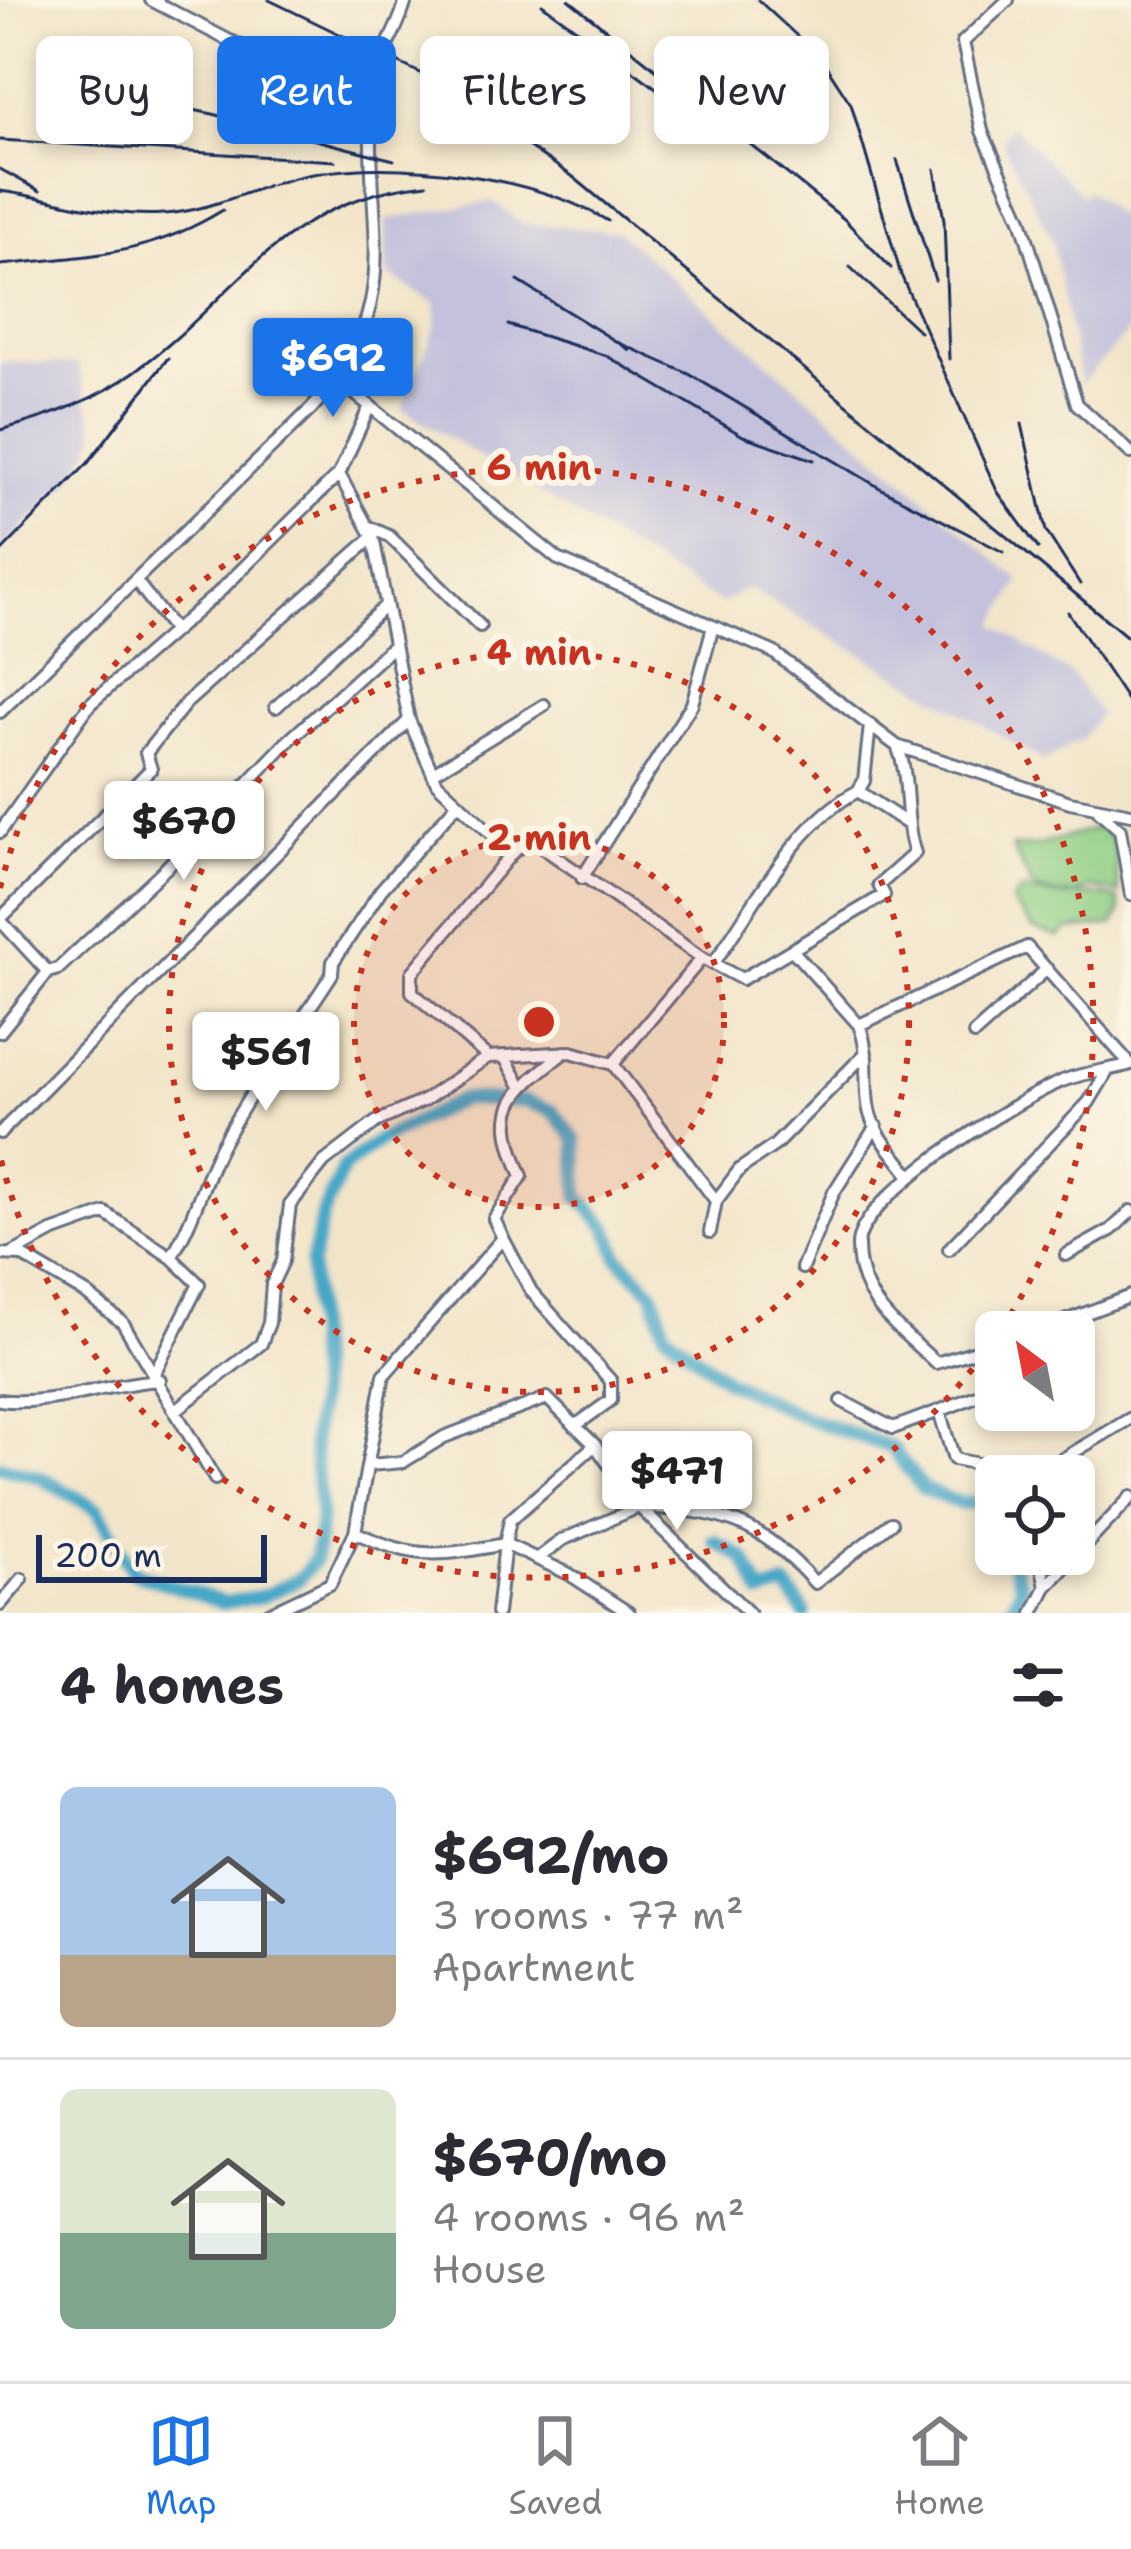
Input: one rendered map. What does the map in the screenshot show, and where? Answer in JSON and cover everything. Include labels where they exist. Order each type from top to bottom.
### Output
[{"type":"street","points":[[151,0],[220,36]]},
{"type":"street","points":[[392,36],[406,0]]},
{"type":"street","points":[[1008,0],[963,42],[982,131],[1021,219],[1077,404],[1131,452]]},
{"type":"street","points":[[0,712],[338,380],[365,336],[374,303],[373,144]]},
{"type":"street","points":[[338,380],[368,410],[558,560],[712,630],[773,652],[897,746],[1096,809],[1131,814]]},
{"type":"street","points":[[0,832],[72,725],[339,474],[368,410]]},
{"type":"street","points":[[339,474],[369,531],[410,720],[433,773],[512,853]]},
{"type":"street","points":[[369,531],[389,536],[480,626]]},
{"type":"street","points":[[47,972],[0,919],[151,769],[146,753],[186,703],[369,531]]},
{"type":"street","points":[[136,581],[173,629]]},
{"type":"street","points":[[276,707],[384,607]]},
{"type":"street","points":[[582,878],[692,704],[712,630]]},
{"type":"street","points":[[0,1032],[47,972],[58,968],[166,868],[286,743],[391,648]]},
{"type":"street","points":[[433,773],[544,705]]},
{"type":"street","points":[[0,1133],[410,720]]},
{"type":"street","points":[[613,1064],[708,961],[833,804],[858,791],[864,781],[870,725]]},
{"type":"street","points":[[488,1057],[412,992],[412,973],[512,853],[530,839],[582,878],[742,980],[884,895],[880,885],[915,853],[904,822],[903,759],[897,746]]},
{"type":"street","points":[[858,791],[904,822]]},
{"type":"street","points":[[171,1257],[191,1225],[218,1152],[259,1080],[332,974],[333,962],[381,890],[458,802]]},
{"type":"street","points":[[1096,809],[1120,830],[1131,895]]},
{"type":"street","points":[[859,1024],[1027,947],[1130,1064],[1063,1080],[910,1174],[875,1206],[860,1230],[857,1247],[881,1316],[936,1363],[975,1351]]},
{"type":"street","points":[[794,951],[859,1024],[866,1053],[869,1110],[910,1174]]},
{"type":"street","points":[[974,1034],[1047,969]]},
{"type":"street","points":[[176,1410],[261,1344],[269,1322],[272,1284],[283,1261],[290,1205],[324,1162],[376,1122],[425,1100],[488,1057],[565,1052],[613,1064],[716,1201]]},
{"type":"street","points":[[565,1052],[521,1085],[504,1134],[522,1176],[494,1220],[531,1291],[610,1381],[611,1400],[575,1426]]},
{"type":"street","points":[[710,1232],[716,1201],[740,1169],[775,1145],[866,1053]]},
{"type":"street","points":[[504,1056],[521,1085]]},
{"type":"street","points":[[949,1250],[1089,1102],[1107,1072]]},
{"type":"street","points":[[802,1268],[834,1192],[876,1126]]},
{"type":"street","points":[[1066,1256],[1111,1230],[1131,1211]]},
{"type":"street","points":[[6,1254],[105,1214],[171,1257],[199,1284],[157,1377]]},
{"type":"street","points":[[268,1613],[330,1584],[356,1532],[384,1375],[503,1238]]},
{"type":"street","points":[[6,1254],[88,1294],[123,1323],[215,1479]]},
{"type":"street","points":[[1095,1311],[1131,1296]]},
{"type":"street","points":[[0,1400],[27,1403],[157,1377]]},
{"type":"street","points":[[842,1401],[892,1428],[975,1396]]},
{"type":"street","points":[[369,1465],[404,1462],[444,1437],[547,1397],[595,1445],[639,1507],[749,1613]]},
{"type":"street","points":[[939,1411],[939,1425],[954,1459],[975,1463]]},
{"type":"street","points":[[1069,1455],[1131,1418]]},
{"type":"street","points":[[497,1613],[510,1520],[595,1445]]},
{"type":"street","points":[[1033,1613],[1046,1587],[1131,1497]]},
{"type":"street","points":[[537,1559],[562,1540],[639,1507],[732,1516],[782,1546],[814,1583],[891,1523]]},
{"type":"street","points":[[356,1532],[398,1553],[448,1554],[505,1544],[629,1613]]},
{"type":"street","points":[[1043,1575],[1046,1587]]},
{"type":"street","points":[[0,1605],[22,1579]]},
{"type":"shaded area","points":[[1011,125],[1083,196],[1088,191],[1131,227],[1131,328],[1081,384],[1052,239],[1002,141]]},
{"type":"shaded area","points":[[493,201],[520,223],[617,231],[1020,581],[995,625],[1073,676],[1100,714],[1083,738],[1044,761],[747,587],[722,604],[402,409],[436,325],[436,304],[388,275],[386,220]]},
{"type":"shaded area","points":[[0,362],[78,364],[96,436],[73,479],[0,549]]},
{"type":"green space","points":[[1104,826],[1114,844],[1119,893],[1090,888],[1067,897],[1034,889],[1012,847],[1036,846]]},
{"type":"green space","points":[[1021,890],[1118,899],[1120,912],[1113,925],[1067,930],[1059,937],[1033,929],[1012,902]]},
{"type":"waterway","points":[[0,1466],[39,1477],[97,1509],[133,1572],[224,1603],[263,1596],[298,1580],[315,1560],[321,1519],[313,1442],[318,1396],[311,1265],[322,1216],[343,1168],[379,1140],[462,1099],[524,1101],[553,1111],[576,1140],[579,1197],[607,1227],[619,1258],[653,1292],[665,1332],[728,1381],[801,1416],[892,1448],[923,1489],[962,1504],[975,1503]]},
{"type":"waterway","points":[[714,1541],[744,1558],[761,1594],[786,1586],[805,1613]]},
{"type":"waterway","points":[[1010,1613],[1021,1586],[1017,1575]]},
{"type":"railway","points":[[269,0],[420,73],[572,176],[1131,640]]},
{"type":"railway","points":[[569,0],[844,219],[891,268]]},
{"type":"railway","points":[[758,0],[821,58],[851,104],[901,275],[997,491],[1038,548]]},
{"type":"railway","points":[[542,4],[654,86]]},
{"type":"railway","points":[[193,110],[394,160]]},
{"type":"railway","points":[[0,140],[335,161]]},
{"type":"railway","points":[[897,160],[935,280]]},
{"type":"railway","points":[[0,169],[40,191]]},
{"type":"railway","points":[[935,169],[944,220],[949,359]]},
{"type":"railway","points":[[0,191],[101,210],[163,214],[201,208],[313,174],[425,170],[504,182],[577,205],[608,221]]},
{"type":"railway","points":[[0,430],[70,407],[119,382],[172,342],[266,254],[334,209],[376,193],[427,184]]},
{"type":"railway","points":[[0,265],[141,246],[223,210]]},
{"type":"railway","points":[[850,267],[920,332]]},
{"type":"railway","points":[[518,281],[630,350]]},
{"type":"railway","points":[[508,325],[607,356],[743,436],[814,460]]},
{"type":"railway","points":[[617,342],[689,374],[880,488],[1003,552]]},
{"type":"railway","points":[[0,553],[88,463],[168,358]]},
{"type":"railway","points":[[1022,424],[1046,531],[1080,584]]},
{"type":"railway","points":[[1068,612],[1131,706]]}]
